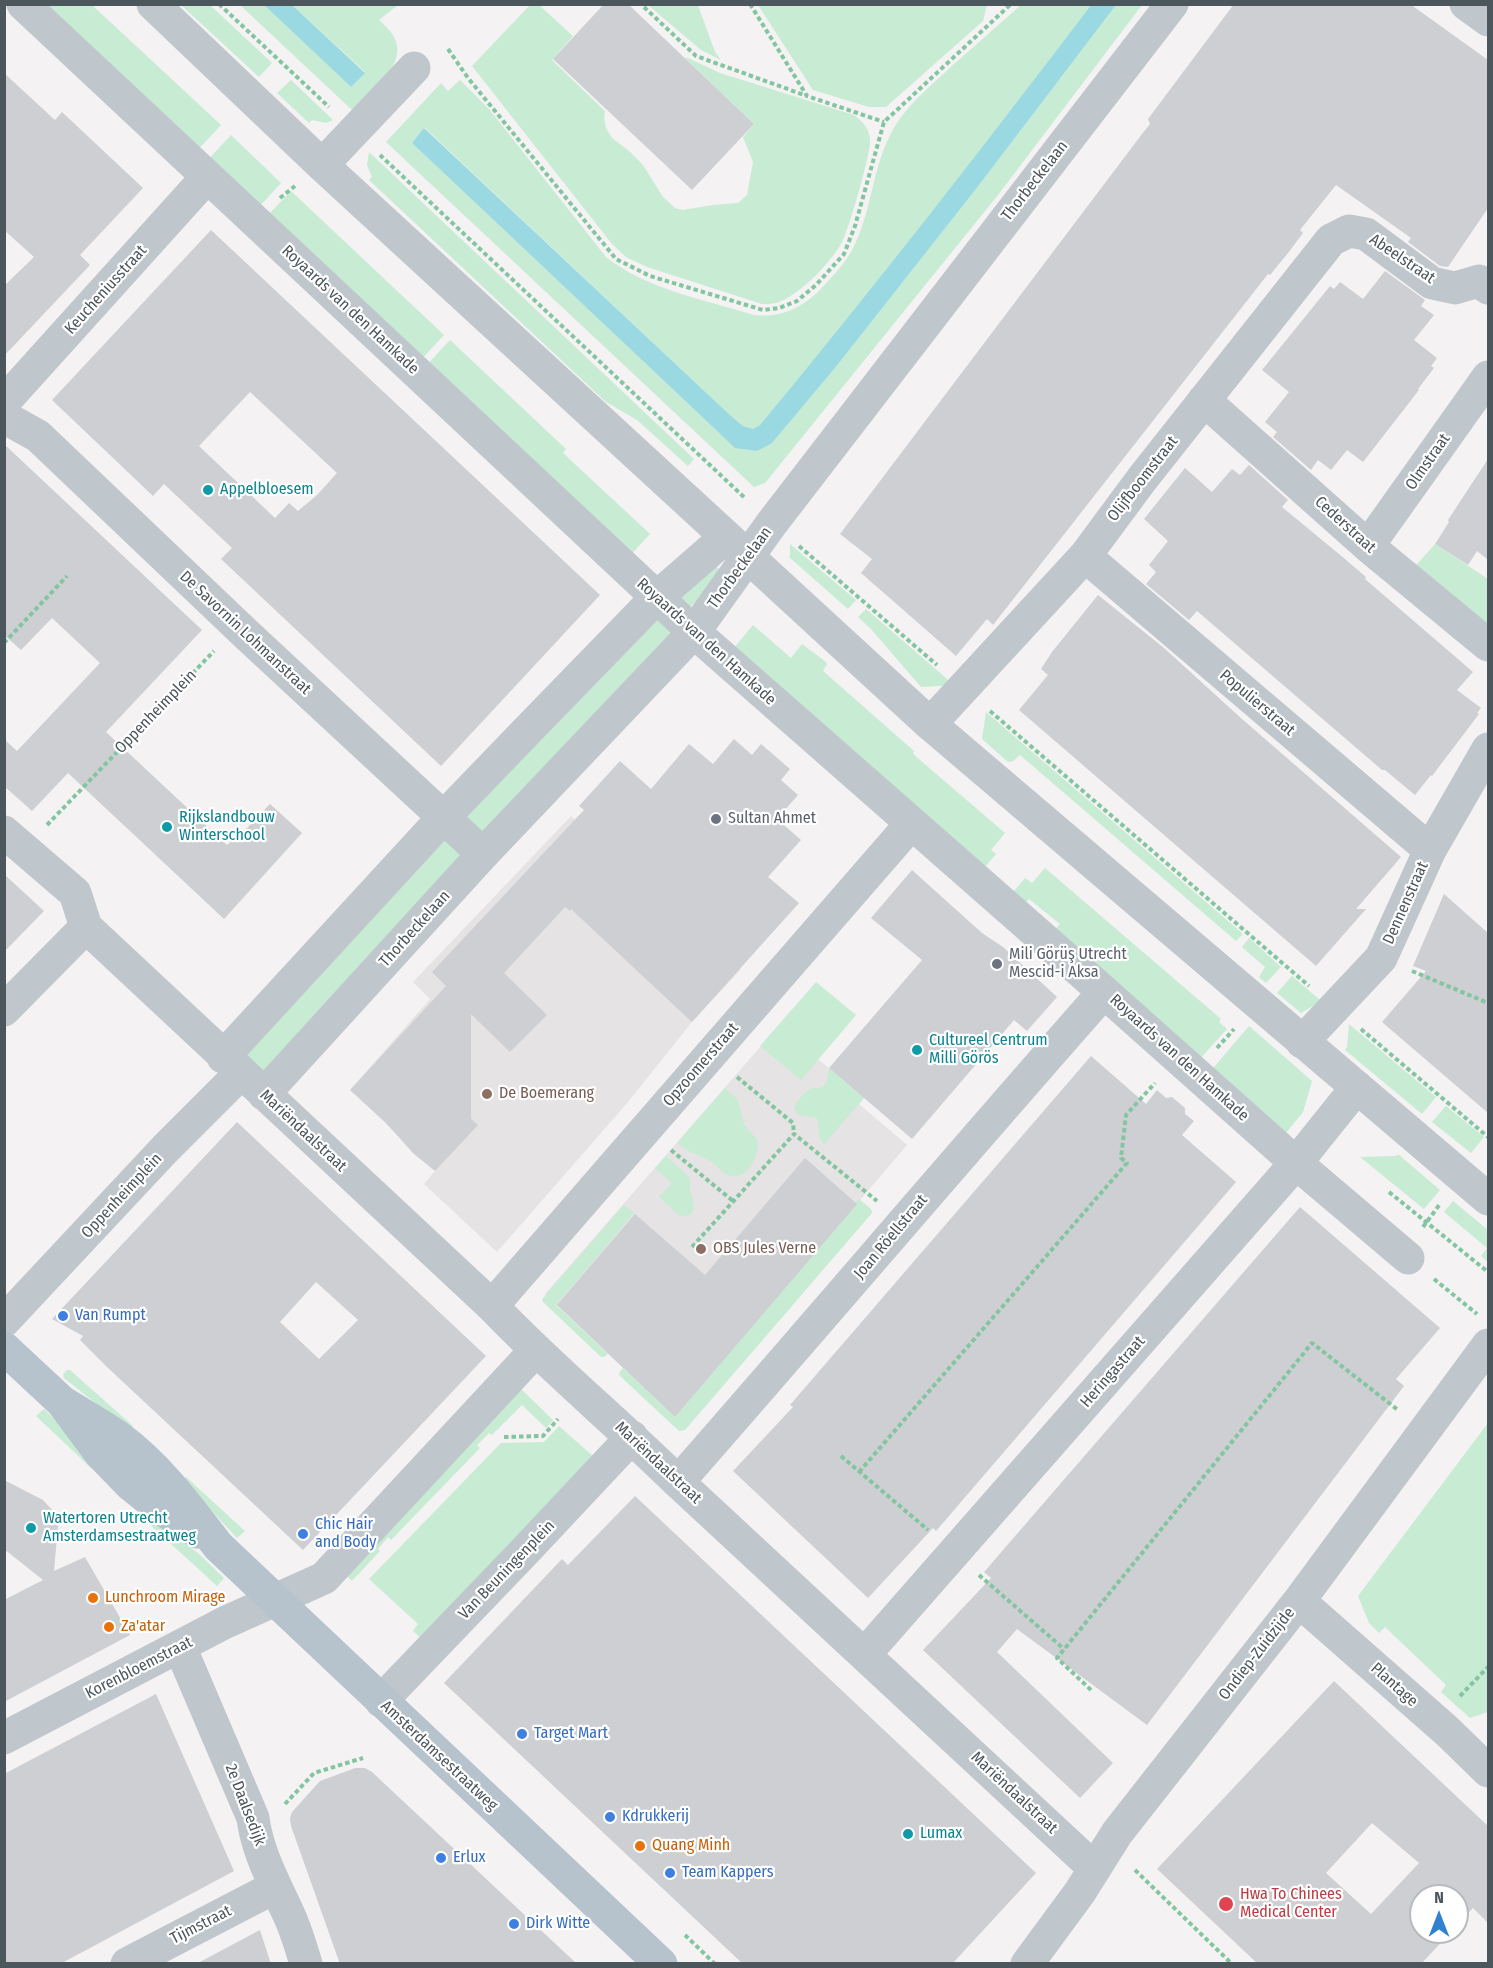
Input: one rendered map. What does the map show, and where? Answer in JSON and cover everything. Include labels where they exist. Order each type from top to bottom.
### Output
[{"type":"main road","name":"Amsterdamsestraatweg","points":[[4,1348],[62,1402],[100,1453],[130,1484],[160,1508],[218,1546],[661,1964]]},
{"type":"street","name":"Royaards van den Hamkade","points":[[23,4],[656,598],[1296,1163],[1408,1258]]},
{"type":"street","points":[[153,4],[322,165],[930,724],[1488,1199]]},
{"type":"street","name":"Thorbeckelaan","points":[[243,1074],[443,818],[656,598],[772,523],[1172,4]]},
{"type":"street","points":[[1466,4],[1488,21]]},
{"type":"street","points":[[322,165],[414,68]]},
{"type":"street","name":"Keucheniusstraat","points":[[4,402],[207,177]]},
{"type":"street","name":"Abeelstraat","points":[[1349,231],[1366,234],[1432,283],[1455,288],[1485,279]]},
{"type":"street","name":"Olijfboomstraat","points":[[930,724],[1084,556],[1331,240],[1349,231]]},
{"type":"street","name":"Olmstraat","points":[[1368,546],[1488,377]]},
{"type":"street","name":"Cederstraat","points":[[1204,400],[1368,546],[1488,645]]},
{"type":"street","name":"De Savornin Lohmanstraat","points":[[4,417],[39,436],[483,855]]},
{"type":"street","name":"Thorbeckelaan","points":[[243,1074],[483,855],[694,632],[736,546]]},
{"type":"street","name":"Populierstraat","points":[[1084,556],[1430,850]]},
{"type":"street","name":"Dennenstraat","points":[[1302,1042],[1381,958],[1430,850],[1488,749]]},
{"type":"street","name":"Opzoomerstraat","points":[[492,1306],[911,824]]},
{"type":"street","points":[[4,1010],[86,927],[75,893],[14,840]]},
{"type":"street","name":"Mariëndaalstraat","points":[[86,927],[492,1306],[535,1351],[591,1399],[865,1654],[1101,1856]]},
{"type":"street","name":"Joan Röellstraat","points":[[678,1482],[1104,992]]},
{"type":"street","name":"Oppenheimplein","points":[[4,1321],[165,1149],[243,1074]]},
{"type":"street","name":"Heringastraat","points":[[865,1654],[1296,1163],[1357,1087]]},
{"type":"street","name":"Ondiep-Zuidzijde","points":[[1027,1964],[1080,1892],[1101,1856],[1299,1601],[1425,1431],[1484,1330]]},
{"type":"street","points":[[275,1601],[324,1578],[535,1351]]},
{"type":"street","name":"Van Beuningenplein","points":[[381,1701],[632,1437]]},
{"type":"street","name":"Korenbloemstraat","points":[[4,1738],[224,1623],[275,1601]]},
{"type":"street","name":"Plantage","points":[[1299,1601],[1447,1731],[1488,1771]]},
{"type":"street","name":"2e Daalsedijk","points":[[180,1647],[253,1818],[254,1830],[275,1887],[290,1916],[306,1964]]},
{"type":"street","name":"Tijmstraat","points":[[127,1964],[275,1887]]},
{"type":"path","points":[[219,4],[361,125],[772,523],[1488,1137]]},
{"type":"path","points":[[750,4],[807,96]]},
{"type":"path","points":[[448,50],[468,78],[616,259],[650,276],[763,310],[779,309],[797,301],[816,285],[844,254],[855,226],[884,122],[1008,5]]},
{"type":"path","points":[[644,7],[696,56],[884,122]]},
{"type":"path","points":[[253,219],[322,165]]},
{"type":"path","points":[[4,643],[67,576]]},
{"type":"path","name":"Oppenheimplein","points":[[14,840],[238,626]]},
{"type":"path","points":[[1381,958],[1488,1004]]},
{"type":"path","points":[[710,1055],[793,1123],[794,1134],[904,1222]]},
{"type":"path","points":[[859,1472],[1127,1163],[1121,1158],[1126,1115],[1178,1058]]},
{"type":"path","points":[[645,1129],[733,1201]]},
{"type":"path","points":[[692,1247],[794,1134]]},
{"type":"path","points":[[1462,1177],[1425,1222],[1408,1258],[1484,1330]]},
{"type":"path","points":[[1381,1186],[1488,1272]]},
{"type":"path","points":[[1091,1690],[1057,1658],[1312,1343],[1425,1431]]},
{"type":"path","points":[[497,1437],[543,1436],[559,1419],[564,1425],[591,1399]]},
{"type":"path","points":[[841,1456],[1064,1649]]},
{"type":"path","points":[[284,1805],[314,1773],[363,1758]]},
{"type":"path","points":[[1101,1856],[1232,1964]]},
{"type":"shaded area","points":[[571,816],[741,969],[692,1022],[628,1102],[497,1252],[424,1184],[435,1169],[350,1090],[430,999],[413,982]]},
{"type":"shaded area","name":"OBS Jules Verne","points":[[761,1046],[818,1059],[864,1098],[859,1104],[907,1145],[675,1417],[545,1294]]},
{"type":"green space","points":[[32,5],[92,5],[221,125],[193,155]]},
{"type":"green space","points":[[181,5],[210,5],[272,63],[259,77]]},
{"type":"green space","points":[[240,5],[264,5],[351,87],[365,72],[292,5],[398,5],[379,20],[392,34],[397,45],[397,56],[393,66],[378,86],[352,110]]},
{"type":"green space","points":[[530,5],[539,5],[573,36],[552,60],[605,111],[606,128],[612,138],[643,165],[663,197],[675,208],[682,210],[738,203],[747,195],[753,162],[743,137],[754,124],[685,58],[720,73],[854,115],[860,120],[870,137],[863,174],[843,240],[823,268],[794,294],[774,303],[762,304],[647,267],[626,257],[612,244],[472,66]]},
{"type":"green space","points":[[648,5],[698,5],[715,52],[721,60],[701,50]]},
{"type":"green space","points":[[758,5],[987,5],[983,21],[886,107],[869,107],[813,90]]},
{"type":"green space","points":[[1021,5],[1091,5],[887,269],[760,425],[753,429],[743,426],[731,416],[425,128],[412,143],[719,433],[735,447],[746,450],[772,443],[835,368],[976,189],[1116,5],[1142,5],[998,195],[765,483],[754,487],[386,142],[441,83],[448,91],[460,80],[489,109],[606,257],[639,277],[677,292],[754,315],[772,315],[797,307],[819,291],[836,273],[859,236],[883,152],[899,120],[918,98],[953,65]]},
{"type":"green space","points":[[291,80],[333,120],[326,123],[312,120],[309,123],[277,93]]},
{"type":"green space","points":[[231,135],[281,183],[259,207],[203,165]]},
{"type":"green space","points":[[369,152],[694,459],[688,466],[637,420],[606,402],[369,180],[372,177],[367,165]]},
{"type":"green space","points":[[291,191],[444,335],[416,365],[268,215]]},
{"type":"green space","points":[[450,340],[566,449],[563,453],[650,534],[625,561],[422,370]]},
{"type":"green space","points":[[790,544],[856,600],[848,609],[789,557]]},
{"type":"green space","points":[[1435,544],[1488,579],[1488,645],[1405,578]]},
{"type":"green space","points":[[707,558],[722,572],[684,614],[669,600]]},
{"type":"green space","points":[[656,598],[694,632],[264,1094],[223,1057]]},
{"type":"green space","points":[[866,609],[954,685],[921,687],[858,617]]},
{"type":"green space","points":[[753,625],[791,658],[802,644],[826,662],[823,671],[914,751],[913,754],[1005,833],[991,850],[996,854],[979,874],[728,655]]},
{"type":"green space","points":[[986,712],[1243,934],[1236,941],[1020,755],[1008,762],[982,739]]},
{"type":"green space","points":[[1045,868],[1221,1019],[1219,1022],[1227,1029],[1197,1062],[1050,935],[1060,924],[1029,899],[1020,910],[1008,898],[1025,878],[1032,883]]},
{"type":"green space","points":[[1249,938],[1281,967],[1266,983],[1259,977],[1265,967],[1242,947]]},
{"type":"green space","points":[[1292,976],[1321,1001],[1301,1013],[1277,993]]},
{"type":"green space","points":[[816,982],[856,1015],[801,1080],[760,1046]]},
{"type":"green space","points":[[1349,1024],[1436,1097],[1422,1114],[1345,1050]]},
{"type":"green space","points":[[1249,1026],[1312,1081],[1303,1112],[1286,1133],[1209,1073]]},
{"type":"green space","points":[[829,1068],[864,1098],[824,1144],[820,1139],[817,1118],[799,1115],[794,1108],[812,1088],[824,1086]]},
{"type":"green space","points":[[725,1088],[738,1100],[744,1124],[758,1141],[754,1160],[746,1171],[735,1176],[725,1174],[712,1162],[677,1143]]},
{"type":"green space","points":[[1446,1106],[1484,1137],[1471,1153],[1432,1122]]},
{"type":"green space","points":[[1398,1154],[1440,1190],[1424,1209],[1360,1157],[1396,1156]]},
{"type":"green space","points":[[666,1156],[690,1178],[694,1205],[690,1215],[680,1216],[659,1197],[672,1183],[655,1168]]},
{"type":"green space","points":[[859,1199],[871,1209],[872,1213],[685,1430],[679,1431],[620,1376],[619,1373],[623,1368],[675,1417]]},
{"type":"green space","points":[[1453,1201],[1488,1230],[1488,1262],[1481,1256],[1487,1248],[1444,1212]]},
{"type":"green space","points":[[624,1205],[634,1213],[556,1305],[608,1354],[601,1357],[542,1301]]},
{"type":"green space","points":[[70,1370],[133,1426],[129,1430],[64,1378],[63,1375]]},
{"type":"green space","points":[[520,1388],[553,1420],[546,1428],[522,1405],[492,1435],[489,1433],[477,1445],[480,1448],[391,1540],[388,1537],[378,1549],[380,1551],[352,1581],[344,1573]]},
{"type":"green space","points":[[44,1409],[95,1465],[92,1469],[36,1416]]},
{"type":"green space","points":[[1488,1423],[1488,1712],[1470,1718],[1441,1692],[1446,1685],[1385,1627],[1379,1633],[1369,1623],[1358,1596]]},
{"type":"green space","points":[[559,1426],[594,1457],[422,1639],[413,1631],[418,1624],[369,1579],[501,1443],[544,1442]]},
{"type":"green space","points":[[186,1477],[245,1531],[237,1538],[183,1480]]},
{"type":"green space","points":[[150,1518],[198,1553],[224,1578],[217,1586],[146,1521]]},
{"type":"water","points":[[264,5],[292,5],[365,73],[351,87]]},
{"type":"water","points":[[1091,5],[1116,5],[976,189],[835,368],[772,443],[757,451],[735,448],[412,143],[424,128],[731,416],[743,426],[753,429],[760,425],[886,269]]},
{"type":"building","points":[[604,4],[628,4],[754,124],[692,190],[553,59]]},
{"type":"building","points":[[1234,4],[1410,4],[1488,60],[1488,208],[1448,267],[1440,266],[1408,242],[1411,238],[1336,185],[1300,230],[1303,233],[1288,253],[1270,275],[1268,274],[993,625],[987,619],[956,656],[861,573],[872,559],[840,534],[1150,124],[1148,119]]},
{"type":"building","points":[[4,73],[55,120],[62,112],[143,188],[80,255],[90,265],[4,356],[4,286],[34,257],[4,230]]},
{"type":"building","points":[[211,230],[600,595],[441,766],[221,559],[232,548],[164,484],[153,496],[52,400]],"holes":[[[250,392],[337,473],[298,511],[289,503],[275,518],[199,446]]]},
{"type":"building","points":[[1385,271],[1425,300],[1421,306],[1434,315],[1414,340],[1437,358],[1431,366],[1434,368],[1363,462],[1347,450],[1331,470],[1318,460],[1311,470],[1273,437],[1277,432],[1265,422],[1289,392],[1262,370],[1330,286],[1334,289],[1340,282],[1363,299]]},
{"type":"building","points":[[4,444],[202,630],[106,732],[227,845],[270,804],[302,833],[224,919],[68,773],[32,811],[4,786],[4,739],[17,751],[100,663],[52,618],[21,650],[4,635]]},
{"type":"building","points":[[1488,459],[1488,560],[1477,551],[1468,565],[1435,544]]},
{"type":"building","points":[[1249,465],[1288,500],[1282,507],[1366,577],[1365,579],[1473,672],[1457,690],[1481,708],[1477,713],[1479,714],[1415,795],[1385,770],[1382,770],[1197,611],[1189,620],[1146,584],[1156,572],[1149,565],[1168,541],[1144,519],[1185,468],[1212,492],[1232,469],[1240,475]]},
{"type":"building","points":[[1098,595],[1164,648],[1401,857],[1356,909],[1366,909],[1316,966],[1019,710],[1048,675],[1041,669],[1052,652]]},
{"type":"building","points":[[734,739],[752,755],[761,744],[790,769],[781,780],[798,795],[777,819],[801,840],[768,877],[799,903],[692,1022],[571,909],[570,911],[565,907],[504,973],[547,1015],[510,1052],[471,1014],[471,1119],[478,1125],[435,1171],[414,1154],[385,1122],[350,1090],[446,986],[432,972],[584,810],[579,806],[620,761],[651,789],[689,744],[713,764]]},
{"type":"building","points":[[912,870],[982,933],[1003,947],[1057,997],[1027,1031],[1014,1020],[912,1139],[829,1068],[922,960],[871,918]]},
{"type":"building","points":[[4,874],[44,911],[4,952]]},
{"type":"building","points":[[1444,894],[1488,933],[1488,1113],[1382,1022],[1426,971],[1413,966]]},
{"type":"building","points":[[1091,1056],[1146,1104],[1157,1090],[1166,1098],[1172,1097],[1185,1108],[1185,1114],[1194,1121],[1182,1135],[1236,1182],[936,1531],[933,1528],[868,1598],[733,1471],[793,1407],[790,1405]]},
{"type":"building","points":[[237,1122],[486,1356],[303,1550],[107,1367],[80,1340],[83,1336],[52,1319]],"holes":[[[316,1282],[358,1320],[319,1359],[280,1322]]]},
{"type":"building","points":[[805,1158],[857,1204],[675,1417],[557,1305],[635,1214],[705,1275]]},
{"type":"building","points":[[1300,1207],[1440,1328],[1396,1379],[1404,1386],[1147,1725],[1017,1629],[997,1652],[1113,1763],[1080,1798],[923,1650],[991,1578],[984,1572]]},
{"type":"building","points":[[4,1480],[43,1500],[54,1512],[58,1526],[54,1571],[85,1557],[130,1635],[4,1702],[4,1600],[43,1580],[4,1549]]},
{"type":"building","points":[[635,1496],[1036,1873],[952,1964],[743,1964],[444,1683],[562,1559],[568,1565]]},
{"type":"building","points":[[1334,1681],[1488,1826],[1488,1923],[1473,1908],[1469,1912],[1469,1884],[1409,1884],[1409,1944],[1440,1944],[1421,1964],[1258,1964],[1157,1869]],"holes":[[[1372,1823],[1419,1863],[1371,1914],[1326,1873]]]},
{"type":"building","points":[[156,1694],[234,1871],[60,1964],[4,1964],[4,1774]]},
{"type":"building","points":[[355,1768],[365,1768],[372,1772],[577,1964],[340,1964],[290,1818],[292,1812],[320,1781]]},
{"type":"building","points":[[260,1930],[271,1964],[196,1964]]},
{"type":"place","name":"Appelbloesem","points":[[208,490]]},
{"type":"place","name":"Sultan Ahmet","points":[[716,819]]},
{"type":"place","name":"Rijkslandbouw Winterschool","points":[[167,827]]},
{"type":"place","name":"Mili Görüş Utrecht Mescid-i Aksa","points":[[997,964]]},
{"type":"place","name":"Cultureel Centrum Milli Görös","points":[[917,1050]]},
{"type":"place","name":"De Boemerang","points":[[487,1094]]},
{"type":"place","name":"OBS Jules Verne","points":[[701,1249]]},
{"type":"place","name":"Van Rumpt","points":[[63,1316]]},
{"type":"place","name":"Watertoren Utrecht Amsterdamsestraatweg","points":[[31,1528]]},
{"type":"place","name":"Chic Hair and Body","points":[[303,1534]]},
{"type":"place","name":"Lunchroom Mirage","points":[[93,1598]]},
{"type":"place","name":"Za'atar","points":[[109,1627]]},
{"type":"place","name":"Target Mart","points":[[522,1734]]},
{"type":"place","name":"Kdrukkerij","points":[[610,1817]]},
{"type":"place","name":"Lumax","points":[[908,1834]]},
{"type":"place","name":"Quang Minh","points":[[640,1846]]},
{"type":"place","name":"Erlux","points":[[441,1858]]},
{"type":"place","name":"Team Kappers","points":[[670,1873]]},
{"type":"place","name":"Hwa To Chinees Medical Center","points":[[1226,1904]]},
{"type":"place","name":"Dirk Witte","points":[[514,1924]]}]
